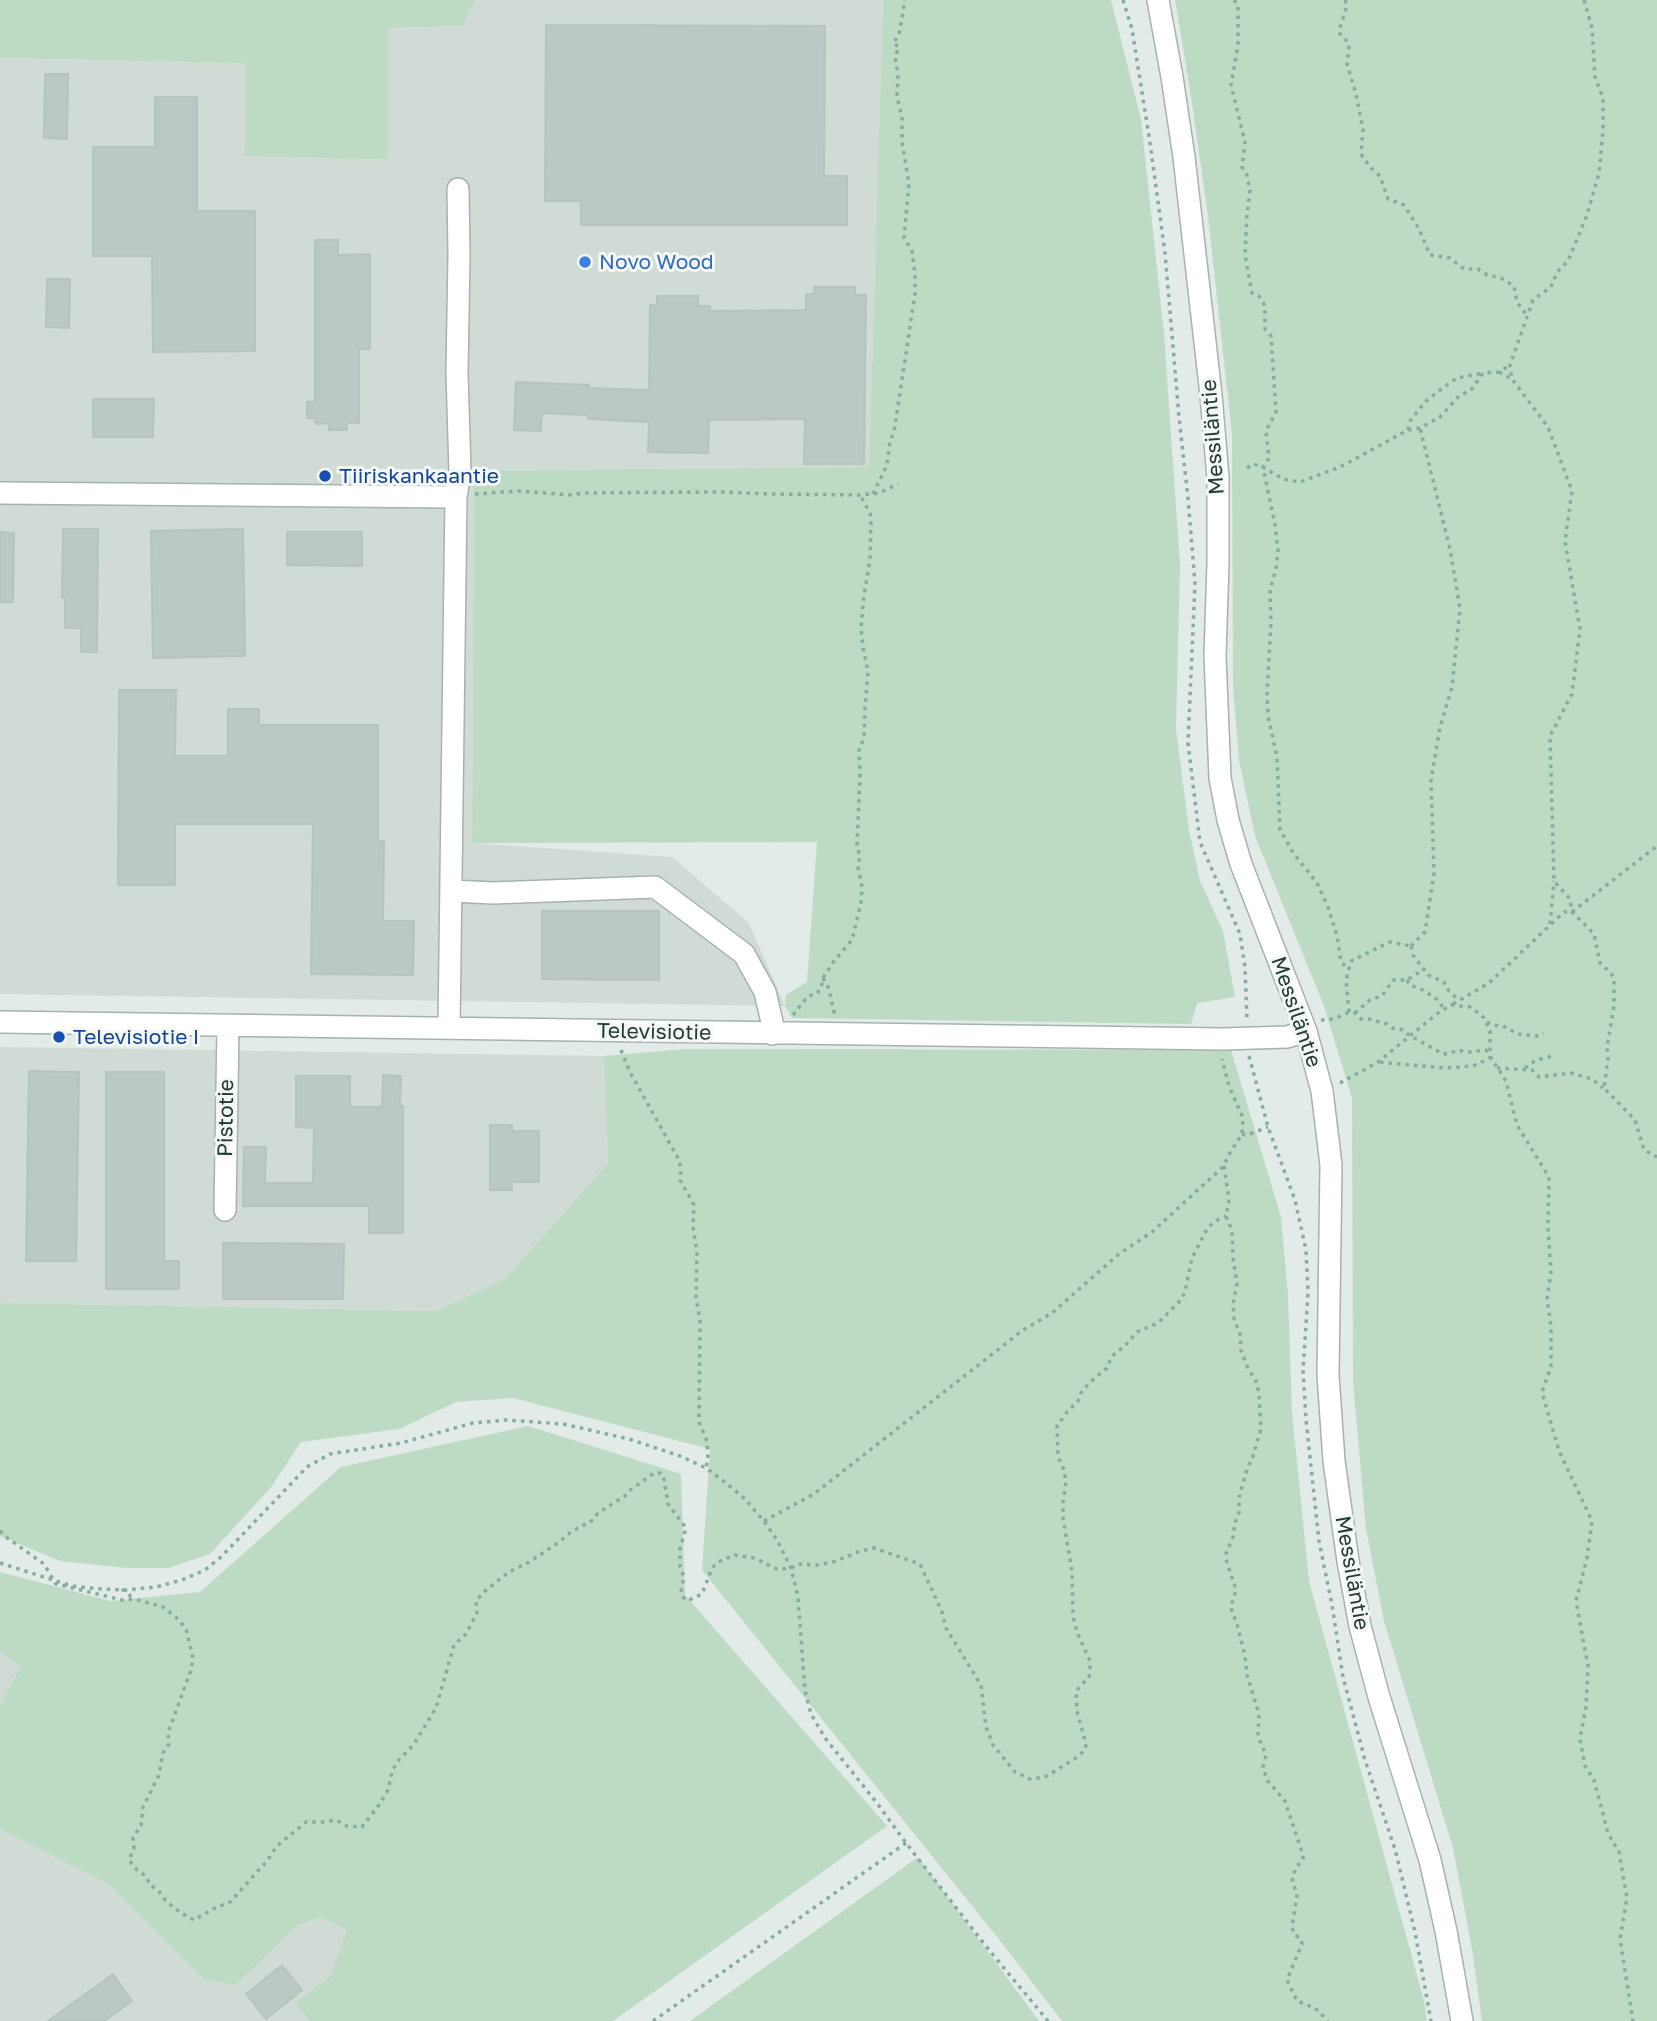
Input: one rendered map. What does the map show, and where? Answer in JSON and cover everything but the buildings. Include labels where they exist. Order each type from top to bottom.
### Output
[{"type":"street","name":"Messiläntie","points":[[1158,0],[1184,157],[1217,464],[1215,656],[1220,778],[1227,820],[1241,864],[1305,1028],[1322,1091],[1331,1165],[1328,1375],[1334,1461],[1348,1561],[1360,1626],[1379,1697],[1430,1860],[1462,2021]]},
{"type":"street","points":[[449,1028],[456,497],[460,472],[457,373],[458,189]]},
{"type":"street","points":[[0,493],[456,497]]},
{"type":"street","points":[[452,891],[493,893],[655,887],[744,954],[765,992],[772,1022],[780,1034]]},
{"type":"street","name":"Televisiotie","points":[[0,1022],[1223,1039],[1287,1037],[1305,1028]]},
{"type":"street","name":"Pistotie","points":[[225,1210],[228,1026]]},
{"type":"path","points":[[873,494],[887,465],[894,432],[915,294],[912,251],[904,237],[909,183],[902,142],[902,117],[897,97],[898,74],[895,57],[898,47],[893,43],[899,35],[905,0]]},
{"type":"path","points":[[1123,0],[1132,29],[1150,143],[1164,253],[1188,499],[1195,583],[1188,743],[1200,842],[1240,934],[1245,967],[1250,1059],[1268,1127],[1295,1200],[1306,1250],[1308,1293],[1303,1370],[1319,1541],[1343,1677],[1365,1760],[1395,1849],[1415,1932],[1431,2021]]},
{"type":"path","points":[[1234,0],[1238,5],[1238,45],[1231,85],[1245,142],[1242,167],[1247,175],[1250,191],[1245,255],[1252,293],[1259,296],[1265,306],[1265,329],[1271,336],[1276,412],[1266,431],[1269,458],[1263,467],[1278,550],[1270,590],[1267,694],[1268,716],[1277,757],[1280,830],[1294,854],[1317,883],[1334,926],[1341,962],[1349,969]]},
{"type":"path","points":[[1345,0],[1339,31],[1348,42],[1347,64],[1363,130],[1361,154],[1380,176],[1388,200],[1404,205],[1419,229],[1430,255],[1450,258],[1464,269],[1478,269],[1514,286],[1517,302],[1528,317]]},
{"type":"path","points":[[1512,379],[1510,365],[1533,300],[1551,287],[1557,272],[1568,261],[1587,215],[1599,173],[1603,98],[1595,77],[1592,28],[1584,0]]},
{"type":"path","points":[[1499,373],[1510,365]]},
{"type":"path","points":[[1247,468],[1253,464],[1283,479],[1300,482],[1339,467],[1408,430],[1420,428],[1440,417],[1459,396],[1471,390],[1483,373]]},
{"type":"path","points":[[1408,430],[1410,421],[1425,402],[1457,378],[1499,373],[1512,379],[1548,427],[1572,491],[1565,541],[1580,629],[1573,694],[1550,736],[1554,881],[1550,924]]},
{"type":"path","points":[[1410,946],[1425,932],[1434,873],[1431,780],[1440,727],[1452,687],[1460,609],[1450,549],[1420,428]]},
{"type":"path","points":[[456,497],[485,492],[519,491],[570,495],[708,492],[860,495],[873,494],[898,484]]},
{"type":"path","points":[[780,1034],[808,996],[821,989],[823,978],[852,940],[862,895],[857,846],[859,750],[864,738],[864,708],[869,672],[862,628],[870,560],[871,519],[860,495]]},
{"type":"path","points":[[1322,1091],[1378,1062],[1444,1009],[1489,983],[1564,912],[1572,912],[1657,846]]},
{"type":"path","points":[[1554,881],[1570,899],[1572,912],[1594,934],[1600,963],[1614,979],[1614,1006],[1606,1046],[1608,1059],[1604,1088]]},
{"type":"path","points":[[1352,1013],[1346,980],[1351,961],[1390,942],[1410,946]]},
{"type":"path","points":[[1410,946],[1413,955],[1428,975],[1444,982],[1458,1001]]},
{"type":"path","points":[[1305,1028],[1317,1021],[1352,1013],[1370,1000],[1382,996],[1393,980],[1407,980],[1424,969]]},
{"type":"path","points":[[823,978],[829,989],[842,1035]]},
{"type":"path","points":[[1407,980],[1410,985],[1438,1000],[1444,1009]]},
{"type":"path","points":[[1451,1005],[1470,1007],[1492,1025],[1503,1026],[1518,1034],[1544,1034]]},
{"type":"path","points":[[1352,1013],[1404,1030],[1443,1054],[1457,1050],[1486,1050],[1506,1081],[1517,1125],[1549,1177],[1551,1273],[1547,1298],[1551,1326],[1551,1367],[1542,1392],[1559,1451],[1592,1521],[1587,1558],[1576,1601],[1588,1665],[1586,1707],[1580,1739],[1585,1766],[1594,1780],[1608,1833],[1619,1852],[1627,1898],[1620,1939],[1633,2021]]},
{"type":"path","points":[[1486,1021],[1490,1031],[1490,1058]]},
{"type":"path","points":[[619,1031],[618,1044],[630,1072],[679,1160],[680,1180],[694,1205],[696,1297],[700,1321],[699,1422],[706,1441],[706,1468]]},
{"type":"path","points":[[764,1521],[814,1494],[1023,1330],[1052,1313],[1119,1254],[1152,1232],[1224,1166],[1242,1134],[1243,1118],[1229,1086],[1222,1055],[1223,1039]]},
{"type":"path","points":[[1523,1069],[1536,1060],[1553,1054]]},
{"type":"path","points":[[1378,1062],[1454,1068],[1473,1066],[1490,1058]]},
{"type":"path","points":[[1497,1068],[1532,1070],[1539,1077],[1571,1073],[1592,1079],[1635,1120],[1644,1150],[1657,1157]]},
{"type":"path","points":[[1242,1134],[1247,1135],[1268,1127]]},
{"type":"path","points":[[1224,1166],[1229,1200],[1226,1216],[1232,1231],[1237,1284],[1233,1304],[1234,1318],[1241,1337],[1240,1348],[1257,1383],[1261,1429],[1247,1469],[1239,1498],[1234,1534],[1226,1554],[1236,1586],[1231,1612],[1237,1624],[1247,1675],[1259,1714],[1258,1736],[1266,1755],[1263,1767],[1267,1780],[1285,1801],[1303,1854],[1292,1878],[1297,1896],[1292,1927],[1302,1944],[1287,1980],[1297,2001],[1315,2008],[1328,2021]]},
{"type":"path","points":[[0,1531],[44,1564],[56,1584],[163,1607],[186,1629],[193,1658],[188,1680],[168,1733],[169,1744],[163,1753],[159,1775],[143,1807],[141,1825],[133,1838],[134,1848],[130,1860],[173,1908],[194,1920],[230,1902],[277,1846],[306,1822],[336,1819],[347,1826],[362,1827],[388,1790],[397,1762],[414,1744],[436,1708],[454,1645],[467,1633],[477,1613],[476,1601],[509,1572],[558,1544],[654,1473],[661,1473],[668,1504],[686,1528],[680,1549],[680,1567],[684,1577],[681,1592],[685,1600],[689,1601],[702,1594],[712,1568],[718,1562],[735,1555],[754,1558],[777,1569],[791,1568],[798,1564],[833,1562],[874,1548],[920,1564],[947,1628],[981,1685],[987,1733],[1004,1761],[1016,1772],[1030,1779],[1045,1777],[1085,1750],[1076,1691],[1089,1677],[1090,1661],[1076,1632],[1073,1616],[1072,1571],[1063,1518],[1066,1482],[1058,1457],[1057,1426],[1089,1383],[1107,1368],[1116,1352],[1137,1332],[1158,1323],[1181,1300],[1192,1258],[1208,1227],[1226,1216]]},
{"type":"path","points":[[0,1563],[72,1586],[122,1590],[156,1587],[182,1580],[205,1570],[222,1556],[307,1467],[330,1454],[401,1443],[473,1423],[508,1420],[563,1424],[629,1438],[680,1456],[706,1468],[746,1500],[777,1540],[791,1568],[798,1597],[805,1691],[811,1714],[825,1738],[906,1843],[1048,2021]]},
{"type":"path","points":[[122,1590],[134,1599]]},
{"type":"path","points":[[653,2021],[906,1843]]},
{"type":"shaded area","points":[[476,0],[883,0],[869,467],[474,472],[472,843],[672,857],[749,923],[785,1006],[0,994],[0,58],[246,63],[388,159],[388,28],[462,26]]},
{"type":"shaded area","points":[[0,1047],[604,1056],[608,1163],[505,1279],[437,1311],[0,1303]]},
{"type":"shaded area","points":[[0,1653],[21,1666],[0,1705]]},
{"type":"shaded area","points":[[0,1829],[108,1884],[203,1979],[236,1985],[295,1927],[321,1917],[347,1932],[329,1977],[295,2002],[309,2021],[0,2021]]},
{"type":"green space","points":[[0,0],[476,0],[462,26],[388,28],[388,159],[245,156],[246,63],[0,58]]},
{"type":"green space","points":[[883,0],[1111,0],[1141,119],[1164,334],[1180,564],[1176,729],[1189,830],[1200,881],[1223,931],[1235,997],[1197,1003],[1191,1024],[792,1018],[785,1006],[786,995],[807,982],[817,842],[472,843],[474,471],[869,467]]},
{"type":"green space","points":[[1175,0],[1657,0],[1657,2021],[1482,2021],[1453,1848],[1384,1621],[1366,1529],[1353,1381],[1352,1098],[1324,1006],[1255,836],[1239,760],[1233,687],[1232,434],[1208,216]]},
{"type":"green space","points":[[686,1049],[1231,1050],[1281,1217],[1288,1294],[1292,1413],[1309,1581],[1424,2001],[1427,2021],[1062,2021],[702,1570],[710,1449],[513,1398],[456,1402],[399,1429],[301,1442],[272,1486],[210,1554],[168,1568],[127,1568],[60,1561],[0,1536],[0,1303],[437,1311],[505,1279],[608,1163],[604,1056]]},
{"type":"green space","points":[[528,1426],[681,1474],[685,1595],[887,1826],[613,2021],[309,2021],[295,2002],[329,1977],[347,1931],[321,1917],[295,1927],[236,1985],[203,1979],[108,1884],[0,1829],[0,1705],[21,1666],[0,1653],[0,1572],[110,1601],[200,1592],[341,1467]]},
{"type":"green space","points":[[918,1857],[1039,2021],[690,2021]]},
{"type":"place","name":"Novo Wood","points":[[585,262]]},
{"type":"place","name":"Tiiriskankaantie","points":[[325,476]]},
{"type":"place","name":"Televisiotie I","points":[[59,1037]]}]
